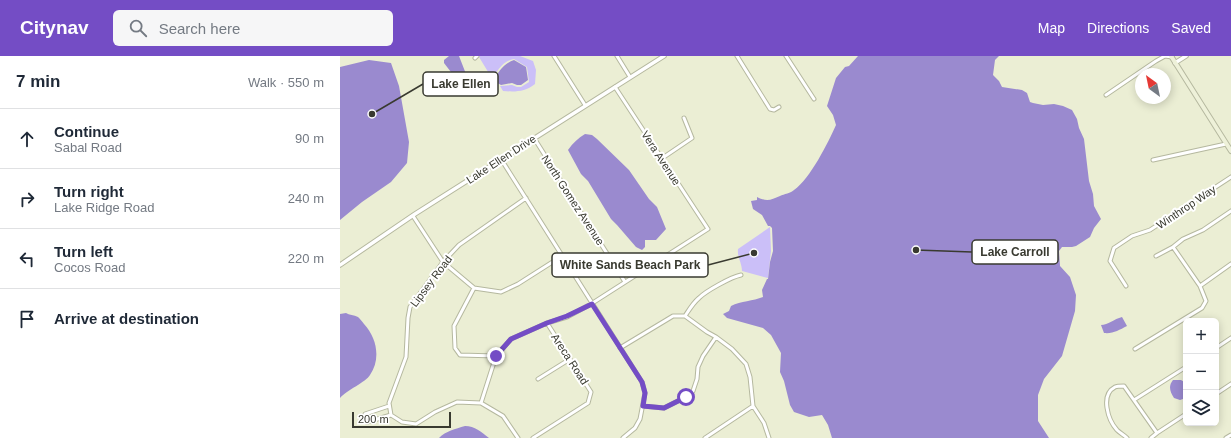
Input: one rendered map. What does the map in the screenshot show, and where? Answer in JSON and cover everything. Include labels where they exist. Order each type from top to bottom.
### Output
[{"type":"main road","points":[[1172,57],[1231,151]]},
{"type":"street","points":[[554,56],[585,105]]},
{"type":"street","points":[[617,56],[630,78]]},
{"type":"street","name":"Lake Ellen Drive","points":[[340,265],[501,159],[664,56]]},
{"type":"street","points":[[737,56],[770,109],[774,110],[779,107]]},
{"type":"street","points":[[786,56],[814,99]]},
{"type":"street","points":[[1106,95],[1156,61],[1165,56],[1172,57]]},
{"type":"street","points":[[1175,63],[1186,56]]},
{"type":"street","name":"Vera Avenue","points":[[615,87],[708,229],[625,282]]},
{"type":"street","points":[[661,159],[692,138],[684,118]]},
{"type":"street","name":"North Gomez Avenue","points":[[534,138],[625,282]]},
{"type":"street","points":[[1153,160],[1226,144]]},
{"type":"street","points":[[501,159],[642,382],[645,393],[640,419],[636,428],[623,438]]},
{"type":"street","name":"Winthrop Way","points":[[1126,286],[1110,261],[1114,248],[1132,236],[1150,230],[1170,219],[1231,177]]},
{"type":"street","name":"Lipsey Road","points":[[391,415],[389,403],[406,357],[410,307],[443,262],[459,245],[526,198]]},
{"type":"street","points":[[1156,256],[1173,247],[1183,239],[1203,230],[1231,211]]},
{"type":"street","points":[[413,216],[443,262],[474,288],[501,292],[518,284],[562,256]]},
{"type":"street","points":[[1135,349],[1202,308],[1206,301],[1200,286],[1173,247]]},
{"type":"street","points":[[1200,286],[1231,264]]},
{"type":"street","points":[[685,316],[699,298],[733,277],[741,275]]},
{"type":"street","points":[[481,403],[496,356],[511,339],[592,304],[625,282]]},
{"type":"street","points":[[474,288],[454,326],[455,348],[460,355],[496,356]]},
{"type":"street","points":[[620,348],[673,316],[685,316],[732,349],[746,364],[750,377],[753,406],[764,424],[769,438]]},
{"type":"street","name":"Areca Road","points":[[533,438],[588,403],[591,392],[547,323]]},
{"type":"street","points":[[643,406],[664,408],[686,397],[693,391],[697,379],[698,366],[716,337]]},
{"type":"street","points":[[1219,346],[1231,338]]},
{"type":"street","points":[[538,379],[570,359]]},
{"type":"street","points":[[1134,400],[1183,369]]},
{"type":"street","points":[[1219,392],[1231,384]]},
{"type":"street","points":[[1127,438],[1116,429],[1110,418],[1106,404],[1109,393],[1115,387],[1124,386],[1156,433]]},
{"type":"street","points":[[389,406],[365,414],[364,419],[367,422],[391,415],[402,422],[416,424],[435,412],[457,402],[481,403],[503,416],[518,438]]},
{"type":"street","points":[[705,438],[753,406]]},
{"type":"street","points":[[1151,438],[1156,433],[1183,416]]},
{"type":"street","points":[[1226,438],[1231,435]]},
{"type":"shaded area","points":[[449,56],[459,56],[466,74],[463,81],[457,85],[454,76],[444,63],[444,60]]},
{"type":"shaded area","points":[[520,56],[533,61],[536,70],[535,84],[520,91],[503,91],[500,86],[512,85],[521,87],[529,82],[527,67],[514,59],[510,60],[501,66],[493,80],[479,57]]},
{"type":"shaded area","points":[[858,56],[999,56],[995,60],[993,75],[1002,87],[1022,90],[1027,93],[1030,102],[1033,103],[1063,106],[1072,110],[1077,119],[1084,139],[1089,181],[1093,194],[1094,206],[1101,219],[1094,228],[1090,237],[1076,246],[1062,247],[1059,251],[1060,266],[1070,277],[1076,295],[1075,311],[1062,356],[1044,379],[1038,395],[1038,421],[1049,438],[832,438],[828,425],[822,415],[809,417],[794,412],[790,405],[784,381],[780,372],[781,353],[771,335],[763,328],[727,318],[723,314],[729,311],[731,306],[735,304],[763,297],[762,290],[768,279],[773,251],[772,228],[768,226],[762,215],[753,209],[751,201],[757,200],[757,197],[766,200],[789,193],[800,185],[806,178],[823,151],[836,125],[833,115],[827,106],[836,78],[845,67],[849,66]]},
{"type":"shaded area","points":[[369,60],[391,63],[399,86],[409,142],[407,163],[391,182],[362,202],[340,220],[340,67]]},
{"type":"shaded area","points":[[514,60],[526,67],[528,80],[521,85],[512,83],[501,85],[494,81],[501,69]]},
{"type":"shaded area","points":[[585,134],[592,135],[597,139],[629,170],[649,199],[657,207],[666,229],[656,240],[645,240],[645,247],[642,250],[636,247],[611,219],[588,181],[581,174],[568,150],[580,137]]},
{"type":"shaded area","points":[[770,227],[771,251],[768,278],[742,271],[738,249]]},
{"type":"shaded area","points":[[346,313],[358,317],[372,336],[375,342],[376,362],[368,378],[340,398],[340,314]]},
{"type":"shaded area","points":[[1122,317],[1127,326],[1113,332],[1104,333],[1101,325]]},
{"type":"shaded area","points":[[1173,380],[1183,381],[1183,399],[1180,400],[1174,398],[1171,394],[1170,384]]},
{"type":"shaded area","points":[[465,426],[475,428],[489,438],[439,438],[454,429]]},
{"type":"place","name":"Lake Ellen","points":[[372,114]]},
{"type":"place","name":"Lake Carroll","points":[[916,250]]},
{"type":"place","name":"White Sands Beach Park","points":[[754,253]]},
{"type":"route","points":[[496,356],[511,339],[592,304],[642,382],[645,393],[643,406],[664,408],[686,397]]}]
